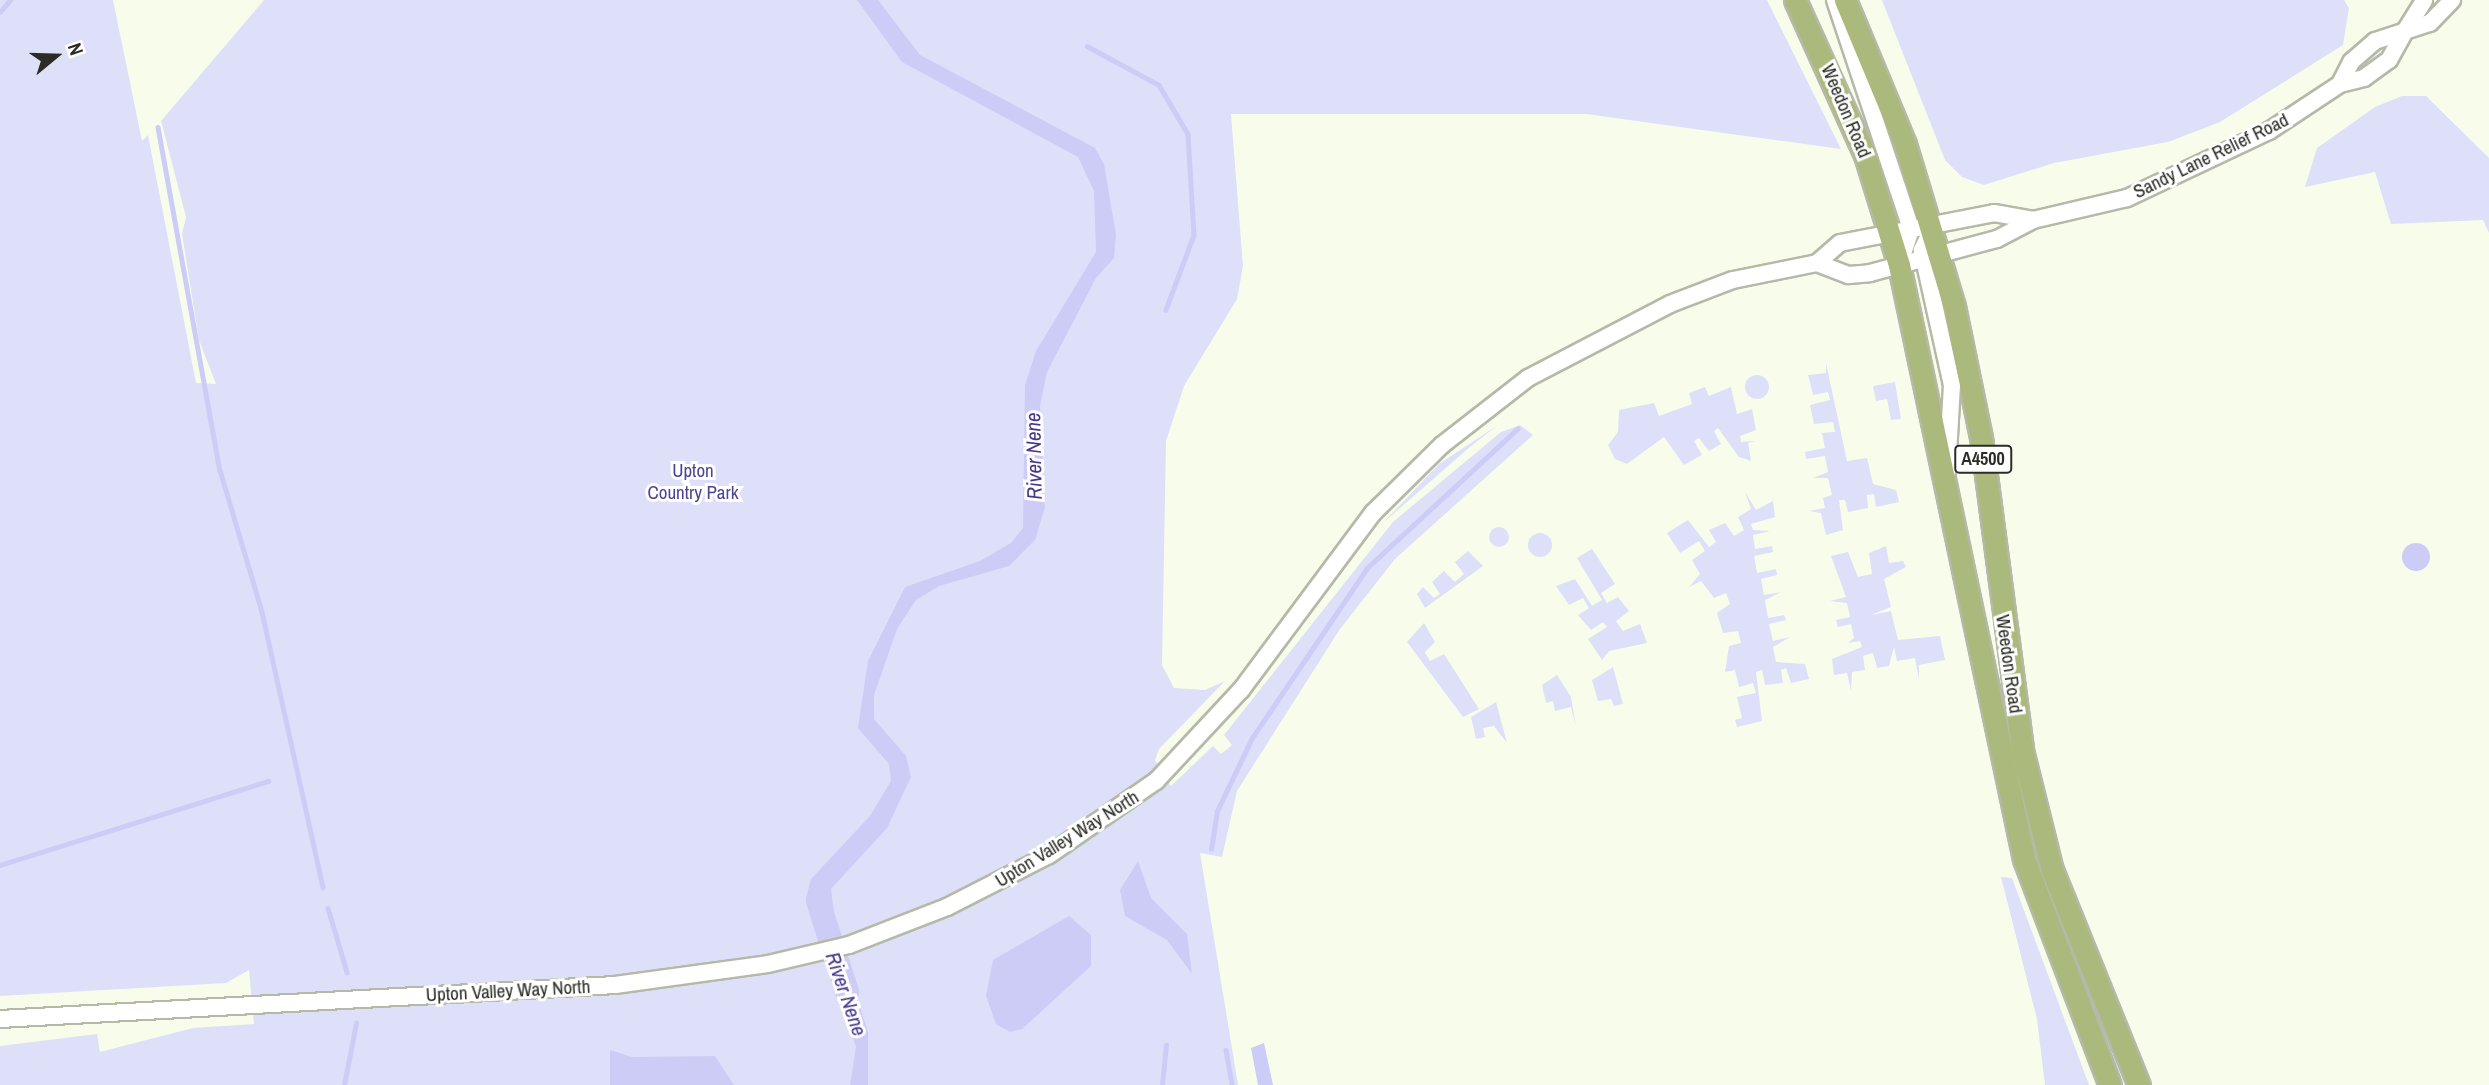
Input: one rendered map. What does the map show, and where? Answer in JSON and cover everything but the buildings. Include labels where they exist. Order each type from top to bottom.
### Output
[{"type":"highway","name":"Weedon Road","points":[[1795,0],[1844,101],[1889,230],[1947,472],[2024,859],[2110,1085]]},
{"type":"highway","name":"Weedon Road","points":[[1845,0],[1933,228],[1932,257],[1981,437],[2023,754],[2078,946],[2139,1085]]},
{"type":"street","name":"Weedon Road","points":[[1835,0],[1911,229]]},
{"type":"street","points":[[2405,31],[2424,0]]},
{"type":"street","name":"Sandy Lane Relief Road","points":[[1899,265],[1997,239],[2033,220],[2127,198],[2184,174],[2269,131],[2340,84],[2351,62],[2375,41],[2430,23],[2452,0]]},
{"type":"street","name":"Sandy Lane Relief Road","points":[[1911,229],[1933,228],[1994,213],[2033,220]]},
{"type":"street","name":"Upton Valley Way North","points":[[0,1018],[615,985],[718,971],[849,945],[947,907],[1049,855],[1086,831],[1187,752],[1373,513],[1494,403],[1594,340],[1670,304],[1733,280],[1816,262],[1840,243],[1889,230],[1911,229]]},
{"type":"street","points":[[1816,262],[1849,275],[1899,265],[1911,229]]},
{"type":"street","name":"Weedon Road","points":[[1932,257],[1952,385],[1947,472]]},
{"type":"green space","name":"Upton Country Park","points":[[0,0],[113,0],[142,141],[148,135],[196,383],[216,384],[199,340],[182,234],[186,217],[161,121],[264,0],[1767,0],[1841,149],[1586,114],[1231,114],[1243,266],[1237,299],[1184,386],[1166,441],[1162,665],[1174,688],[1205,690],[1225,681],[1159,749],[1155,760],[1171,786],[1213,746],[1221,754],[1232,745],[1224,735],[1393,522],[1501,432],[1520,425],[1533,435],[1395,559],[1340,629],[1237,791],[1222,857],[1200,853],[1238,1085],[0,1085],[0,1046],[97,1034],[100,1052],[193,1028],[254,1024],[249,970],[226,983],[0,996]]},
{"type":"green space","points":[[1882,0],[2344,0],[2349,8],[2343,45],[2220,122],[2168,142],[2054,163],[1984,185],[1962,177],[1945,160]]},
{"type":"green space","points":[[2402,96],[2426,96],[2489,158],[2489,233],[2483,220],[2391,224],[2375,172],[2305,187],[2317,148],[2375,107]]},
{"type":"green space","points":[[1826,363],[1847,461],[1867,458],[1873,484],[1896,490],[1899,502],[1876,507],[1874,494],[1867,495],[1868,508],[1848,512],[1845,500],[1839,500],[1843,530],[1826,535],[1821,513],[1809,511],[1825,508],[1823,498],[1832,495],[1828,478],[1813,478],[1828,472],[1825,456],[1806,459],[1805,452],[1825,448],[1822,433],[1835,432],[1833,422],[1814,424],[1810,405],[1830,400],[1828,392],[1813,395],[1808,375],[1826,373]]},
{"type":"green space","points":[[1757,375],[1765,379],[1769,387],[1765,395],[1757,399],[1749,395],[1745,387],[1749,379]]},
{"type":"green space","points":[[1895,382],[1901,419],[1891,420],[1887,399],[1876,401],[1873,386]]},
{"type":"green space","points":[[1705,387],[1709,396],[1731,387],[1737,414],[1752,409],[1756,430],[1740,436],[1741,442],[1756,441],[1748,443],[1751,461],[1739,457],[1718,428],[1714,431],[1721,444],[1709,451],[1699,438],[1694,441],[1702,455],[1684,465],[1664,437],[1627,464],[1615,459],[1608,445],[1618,432],[1619,410],[1654,403],[1659,416],[1692,404],[1689,393]]},
{"type":"green space","points":[[1498,425],[1471,446],[1383,523],[1439,464]]},
{"type":"green space","points":[[1745,492],[1756,510],[1773,501],[1775,517],[1751,524],[1753,530],[1770,531],[1753,535],[1755,549],[1772,546],[1773,552],[1754,556],[1757,573],[1776,569],[1777,575],[1761,579],[1764,595],[1781,592],[1765,600],[1768,618],[1784,615],[1786,620],[1769,624],[1773,641],[1790,637],[1773,647],[1776,662],[1805,664],[1809,679],[1791,683],[1786,668],[1781,670],[1783,683],[1765,685],[1762,670],[1756,672],[1762,721],[1737,727],[1735,720],[1742,718],[1737,697],[1756,693],[1753,683],[1739,687],[1735,670],[1725,672],[1729,646],[1741,643],[1738,631],[1723,633],[1717,613],[1730,604],[1726,593],[1714,598],[1701,581],[1689,587],[1700,574],[1692,560],[1705,551],[1699,541],[1680,553],[1667,533],[1688,520],[1709,547],[1716,542],[1709,530],[1725,523],[1734,536],[1744,530],[1738,517],[1751,509]]},
{"type":"green space","points":[[1495,527],[1503,527],[1509,537],[1503,547],[1495,547],[1489,541],[1489,533]]},
{"type":"green space","points":[[1540,533],[1549,536],[1552,545],[1549,554],[1540,557],[1531,554],[1528,545],[1531,536]]},
{"type":"green space","points":[[1886,546],[1889,563],[1903,561],[1906,567],[1884,579],[1891,607],[1871,615],[1891,611],[1898,640],[1940,636],[1945,660],[1919,665],[1919,680],[1915,658],[1897,661],[1894,647],[1889,666],[1877,668],[1873,653],[1863,656],[1865,670],[1852,672],[1851,691],[1847,673],[1834,675],[1832,659],[1862,647],[1860,641],[1848,643],[1854,638],[1851,624],[1838,627],[1836,620],[1850,617],[1847,603],[1830,601],[1846,597],[1831,556],[1848,552],[1858,577],[1872,574],[1869,553]]},
{"type":"green space","points":[[1592,549],[1615,584],[1601,593],[1607,603],[1618,597],[1629,611],[1616,621],[1623,631],[1640,624],[1647,643],[1609,651],[1602,660],[1588,639],[1607,627],[1603,622],[1591,630],[1578,615],[1589,608],[1583,598],[1569,605],[1556,586],[1575,579],[1592,606],[1602,600],[1577,558]]},
{"type":"green space","points":[[1468,551],[1483,566],[1425,608],[1417,594],[1423,587],[1434,598],[1440,594],[1432,582],[1444,571],[1455,582],[1464,574],[1455,562]]},
{"type":"green space","points":[[1424,623],[1435,642],[1425,652],[1430,661],[1444,654],[1479,709],[1463,717],[1407,642]]},
{"type":"green space","points":[[1613,667],[1623,704],[1614,706],[1611,699],[1598,701],[1592,680]]},
{"type":"green space","points":[[1557,675],[1571,697],[1576,727],[1571,707],[1555,711],[1553,701],[1546,703],[1542,685]]},
{"type":"green space","points":[[1496,702],[1507,743],[1494,726],[1483,728],[1485,737],[1476,739],[1471,717]]},
{"type":"green space","points":[[2001,877],[2012,878],[2089,1085],[2045,1085],[2037,1019]]},
{"type":"water","points":[[857,0],[878,0],[920,55],[1095,148],[1104,164],[1116,235],[1114,258],[1096,278],[1047,372],[1040,406],[1045,507],[1035,540],[1009,566],[939,586],[916,600],[897,629],[874,695],[874,719],[906,756],[911,777],[887,828],[831,889],[836,930],[819,935],[806,898],[811,879],[870,816],[891,781],[889,764],[858,728],[868,661],[905,587],[980,561],[1011,543],[1023,528],[1025,385],[1036,351],[1096,252],[1094,191],[1078,157],[902,62]]},
{"type":"water","points":[[2416,543],[2426,547],[2430,557],[2426,567],[2416,571],[2406,567],[2402,557],[2406,547]]},
{"type":"water","points":[[1138,861],[1151,898],[1187,934],[1192,974],[1167,940],[1125,916],[1120,890]]},
{"type":"water","points":[[1069,916],[1091,935],[1091,966],[1022,1029],[1010,1032],[996,1024],[986,996],[993,960]]},
{"type":"water","points":[[844,958],[868,1032],[868,1085],[850,1085],[856,1047],[828,963]]},
{"type":"water","points":[[1264,1043],[1273,1085],[1258,1085],[1251,1048]]},
{"type":"water","points":[[610,1050],[632,1057],[715,1056],[734,1085],[610,1085]]},
{"type":"waterway","points":[[0,12],[10,0]]},
{"type":"waterway","points":[[1087,46],[1159,85],[1188,134],[1194,235],[1166,310]]},
{"type":"waterway","points":[[158,127],[220,470],[262,612],[323,887]]},
{"type":"waterway","points":[[1211,849],[1217,811],[1252,738],[1367,568],[1517,429]]},
{"type":"waterway","points":[[0,865],[268,781]]},
{"type":"waterway","name":"River Nene","points":[[818,901],[847,992]]},
{"type":"waterway","points":[[328,908],[347,972]]},
{"type":"waterway","points":[[344,1085],[356,1023]]},
{"type":"waterway","points":[[1162,1085],[1166,1045]]},
{"type":"waterway","points":[[1226,1050],[1232,1085]]}]
